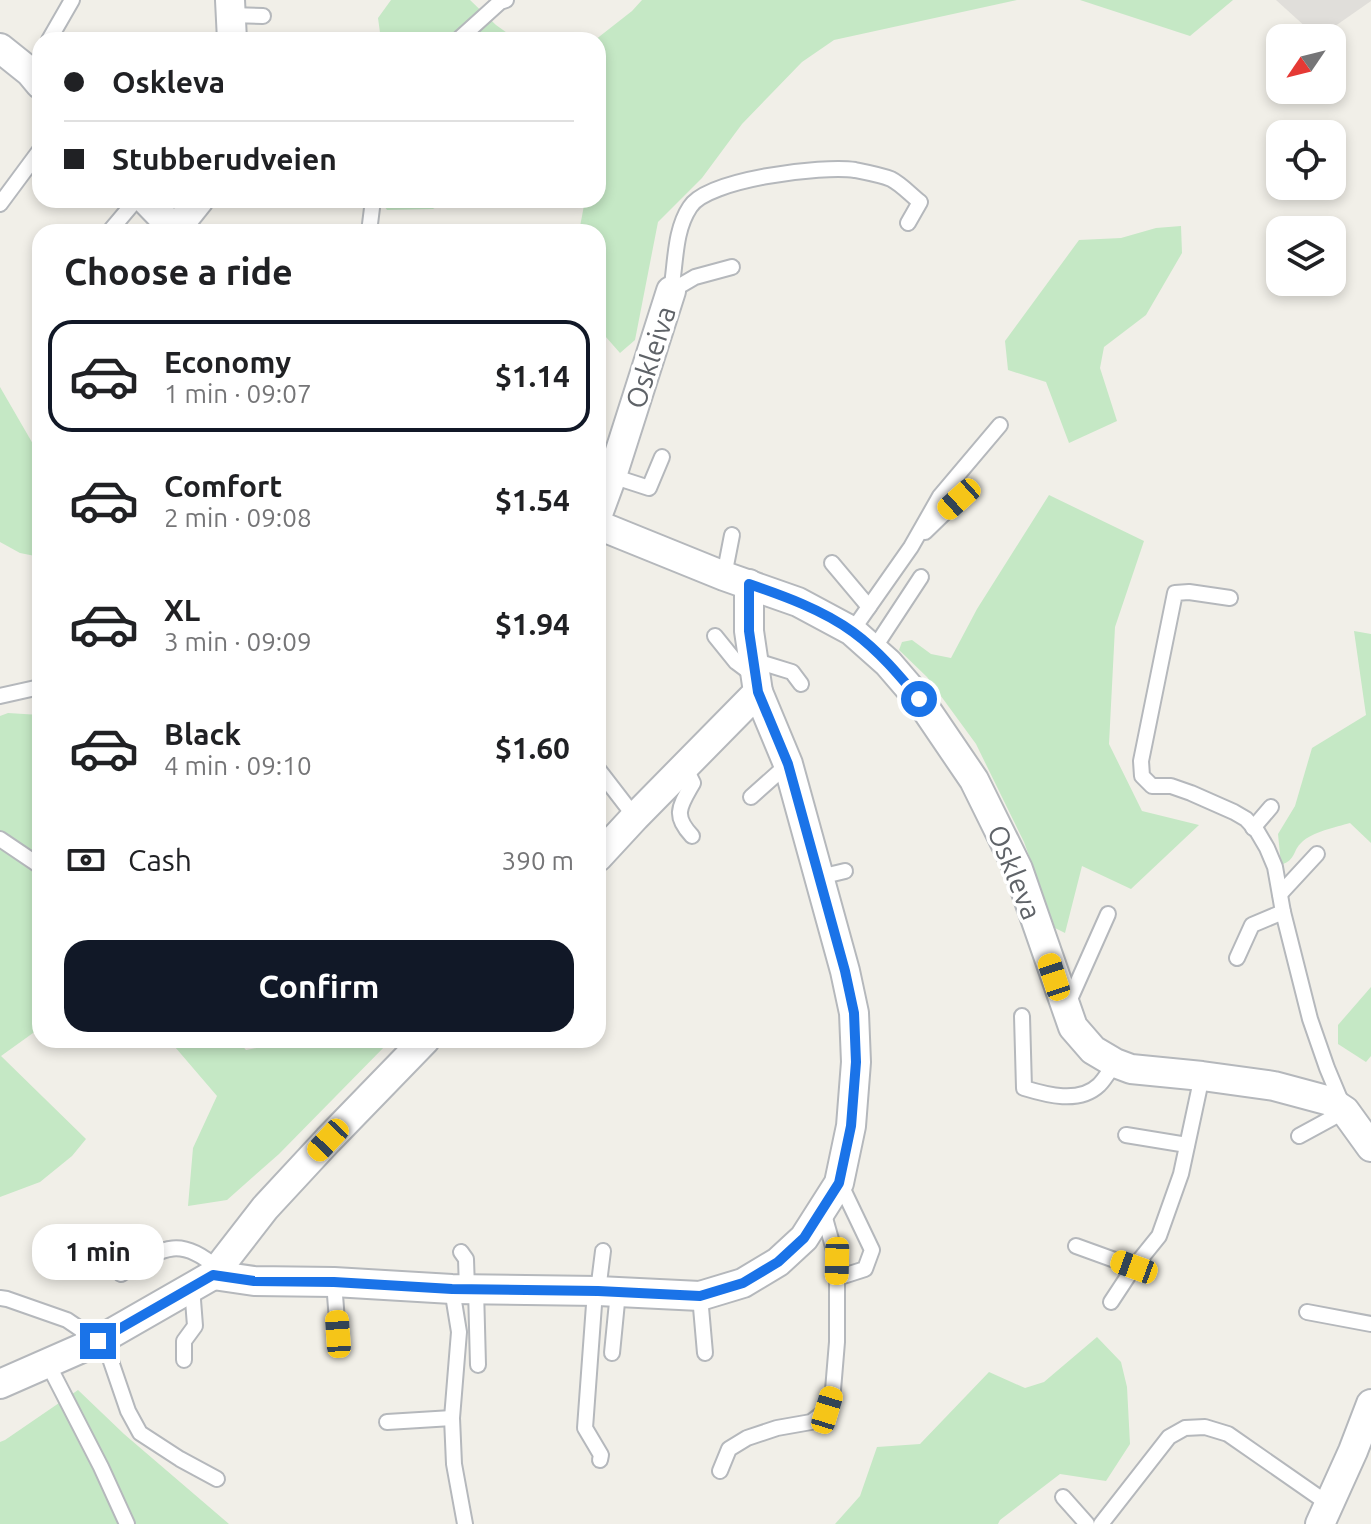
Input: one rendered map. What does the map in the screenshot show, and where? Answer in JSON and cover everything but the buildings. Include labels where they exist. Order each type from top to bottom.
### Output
[{"type":"street","points":[[0,48],[32,67]]},
{"type":"street","points":[[154,208],[169,224]]},
{"type":"street","name":"Oskleiva","points":[[606,492],[658,357],[671,291]]},
{"type":"street","points":[[208,1277],[700,1296],[743,1283],[778,1262],[804,1238],[839,1183],[851,1126],[856,1062],[854,1013],[832,874],[756,676],[737,580],[606,528]]},
{"type":"street","name":"Oskleva","points":[[737,580],[798,602],[852,631],[888,663],[919,699],[974,780],[1018,869],[1073,1027],[1093,1050],[1131,1069],[1274,1086],[1330,1101],[1345,1111]]},
{"type":"street","points":[[606,848],[685,767],[756,676]]},
{"type":"street","points":[[0,1384],[100,1339],[208,1277],[265,1208],[417,1048]]},
{"type":"street","points":[[1345,1111],[1371,1147]]},
{"type":"street","points":[[1327,1518],[1362,1454],[1371,1404]]},
{"type":"lane","points":[[54,32],[72,0]]},
{"type":"lane","points":[[467,32],[506,0]]},
{"type":"lane","points":[[230,18],[263,16]]},
{"type":"lane","points":[[0,204],[32,161]]},
{"type":"lane","points":[[671,291],[678,239],[691,205],[715,189],[752,179],[815,170],[853,170],[891,179],[920,202],[908,223]]},
{"type":"lane","points":[[116,224],[129,208]]},
{"type":"lane","points":[[671,291],[695,277],[732,267]]},
{"type":"lane","points":[[852,631],[911,547],[940,496],[1000,425]]},
{"type":"lane","points":[[612,476],[649,488],[662,457]]},
{"type":"lane","points":[[911,547],[959,499]]},
{"type":"lane","points":[[732,535],[737,580]]},
{"type":"lane","points":[[832,563],[869,607]]},
{"type":"lane","points":[[873,650],[921,577]]},
{"type":"lane","points":[[1230,598],[1175,593],[1141,761],[1142,776],[1152,786],[1171,786],[1234,812],[1246,819],[1267,848],[1275,867],[1310,1019],[1345,1111],[1299,1136]]},
{"type":"lane","points":[[715,636],[736,662],[756,676],[792,672],[801,684]]},
{"type":"lane","points":[[0,696],[32,689]]},
{"type":"lane","points":[[751,797],[788,764]]},
{"type":"lane","points":[[685,767],[693,783],[680,807],[681,824],[692,836]]},
{"type":"lane","points":[[606,779],[635,817]]},
{"type":"lane","points":[[1253,828],[1271,807]]},
{"type":"lane","points":[[0,839],[32,861]]},
{"type":"lane","points":[[1280,894],[1317,854]]},
{"type":"lane","points":[[1237,958],[1252,925],[1283,912]]},
{"type":"lane","points":[[1066,1010],[1108,914]]},
{"type":"lane","points":[[1022,1016],[1024,1088],[1045,1095],[1079,1096],[1098,1086],[1115,1063]]},
{"type":"lane","points":[[1111,1302],[1159,1236],[1181,1174],[1202,1076]]},
{"type":"lane","points":[[1126,1135],[1187,1145]]},
{"type":"lane","points":[[837,1278],[865,1269],[872,1250],[839,1183]]},
{"type":"lane","points":[[720,1471],[729,1449],[747,1438],[777,1428],[811,1422],[827,1410],[833,1390],[837,1342],[837,1261],[823,1210]]},
{"type":"lane","points":[[1076,1246],[1134,1267]]},
{"type":"lane","points":[[121,1274],[158,1251],[179,1247],[205,1257],[208,1277],[195,1326],[184,1341],[184,1360]]},
{"type":"lane","points":[[603,1251],[604,1291],[612,1353]]},
{"type":"lane","points":[[461,1252],[466,1259],[465,1289],[452,1418],[454,1464],[465,1524]]},
{"type":"lane","points":[[334,1282],[338,1334]]},
{"type":"lane","points":[[465,1289],[478,1365]]},
{"type":"lane","points":[[600,1460],[601,1455],[585,1428],[604,1291]]},
{"type":"lane","points":[[700,1296],[705,1353]]},
{"type":"lane","points":[[0,1298],[67,1320],[100,1339],[128,1411],[140,1433],[217,1479]]},
{"type":"lane","points":[[1307,1312],[1371,1324]]},
{"type":"lane","points":[[48,1364],[127,1524]]},
{"type":"lane","points":[[387,1422],[452,1418]]},
{"type":"lane","points":[[1101,1524],[1169,1437],[1185,1428],[1205,1427],[1228,1434],[1327,1518]]},
{"type":"lane","points":[[1063,1497],[1087,1524]]},
{"type":"shaded area","points":[[1276,0],[1371,0],[1338,24],[1303,24]]},
{"type":"green space","points":[[391,0],[470,0],[506,32],[380,32],[378,18]]},
{"type":"green space","points":[[642,0],[1017,0],[834,40],[802,62],[742,124],[702,178],[658,222],[635,340],[620,353],[606,337],[606,224],[580,224],[584,208],[606,208],[605,32]]},
{"type":"green space","points":[[1080,0],[1233,0],[1190,36]]},
{"type":"green space","points":[[386,208],[434,208],[433,209]]},
{"type":"green space","points":[[1181,226],[1182,253],[1146,315],[1104,347],[1100,368],[1117,421],[1069,443],[1046,382],[1008,370],[1005,341],[1079,240],[1121,238],[1156,228]]},
{"type":"green space","points":[[0,387],[32,442],[32,555],[20,553],[0,542]]},
{"type":"green space","points":[[1049,495],[1144,541],[1115,627],[1109,744],[1142,811],[1199,825],[1131,889],[1082,866],[1065,933],[1055,928],[1024,842],[976,744],[927,677],[899,650],[902,642],[912,640],[931,654],[951,658],[977,609]]},
{"type":"green space","points":[[1354,631],[1371,634],[1371,843],[1350,823],[1306,838],[1290,860],[1281,865],[1278,834],[1295,806],[1312,748],[1366,715]]},
{"type":"green space","points":[[8,713],[32,714],[32,1034],[1,1056],[86,1139],[72,1156],[40,1182],[0,1197],[0,716]]},
{"type":"green space","points":[[1371,987],[1371,1056],[1366,1062],[1338,1044],[1338,1025]]},
{"type":"green space","points":[[176,1048],[383,1048],[279,1154],[227,1200],[188,1206],[193,1148],[217,1096]]},
{"type":"green space","points":[[1097,1337],[1121,1362],[1127,1387],[1130,1444],[1106,1481],[1060,1474],[998,1524],[835,1524],[860,1496],[877,1447],[920,1444],[989,1372],[1025,1388],[1044,1382]]},
{"type":"green space","points":[[78,1390],[229,1524],[0,1524],[0,1442]]},
{"type":"route","points":[[98,1341],[213,1275],[254,1281],[700,1296],[743,1283],[778,1262],[804,1238],[839,1183],[851,1126],[856,1062],[854,1013],[788,764],[758,692],[749,631],[749,584],[798,602],[852,631],[888,663],[919,699]]}]
